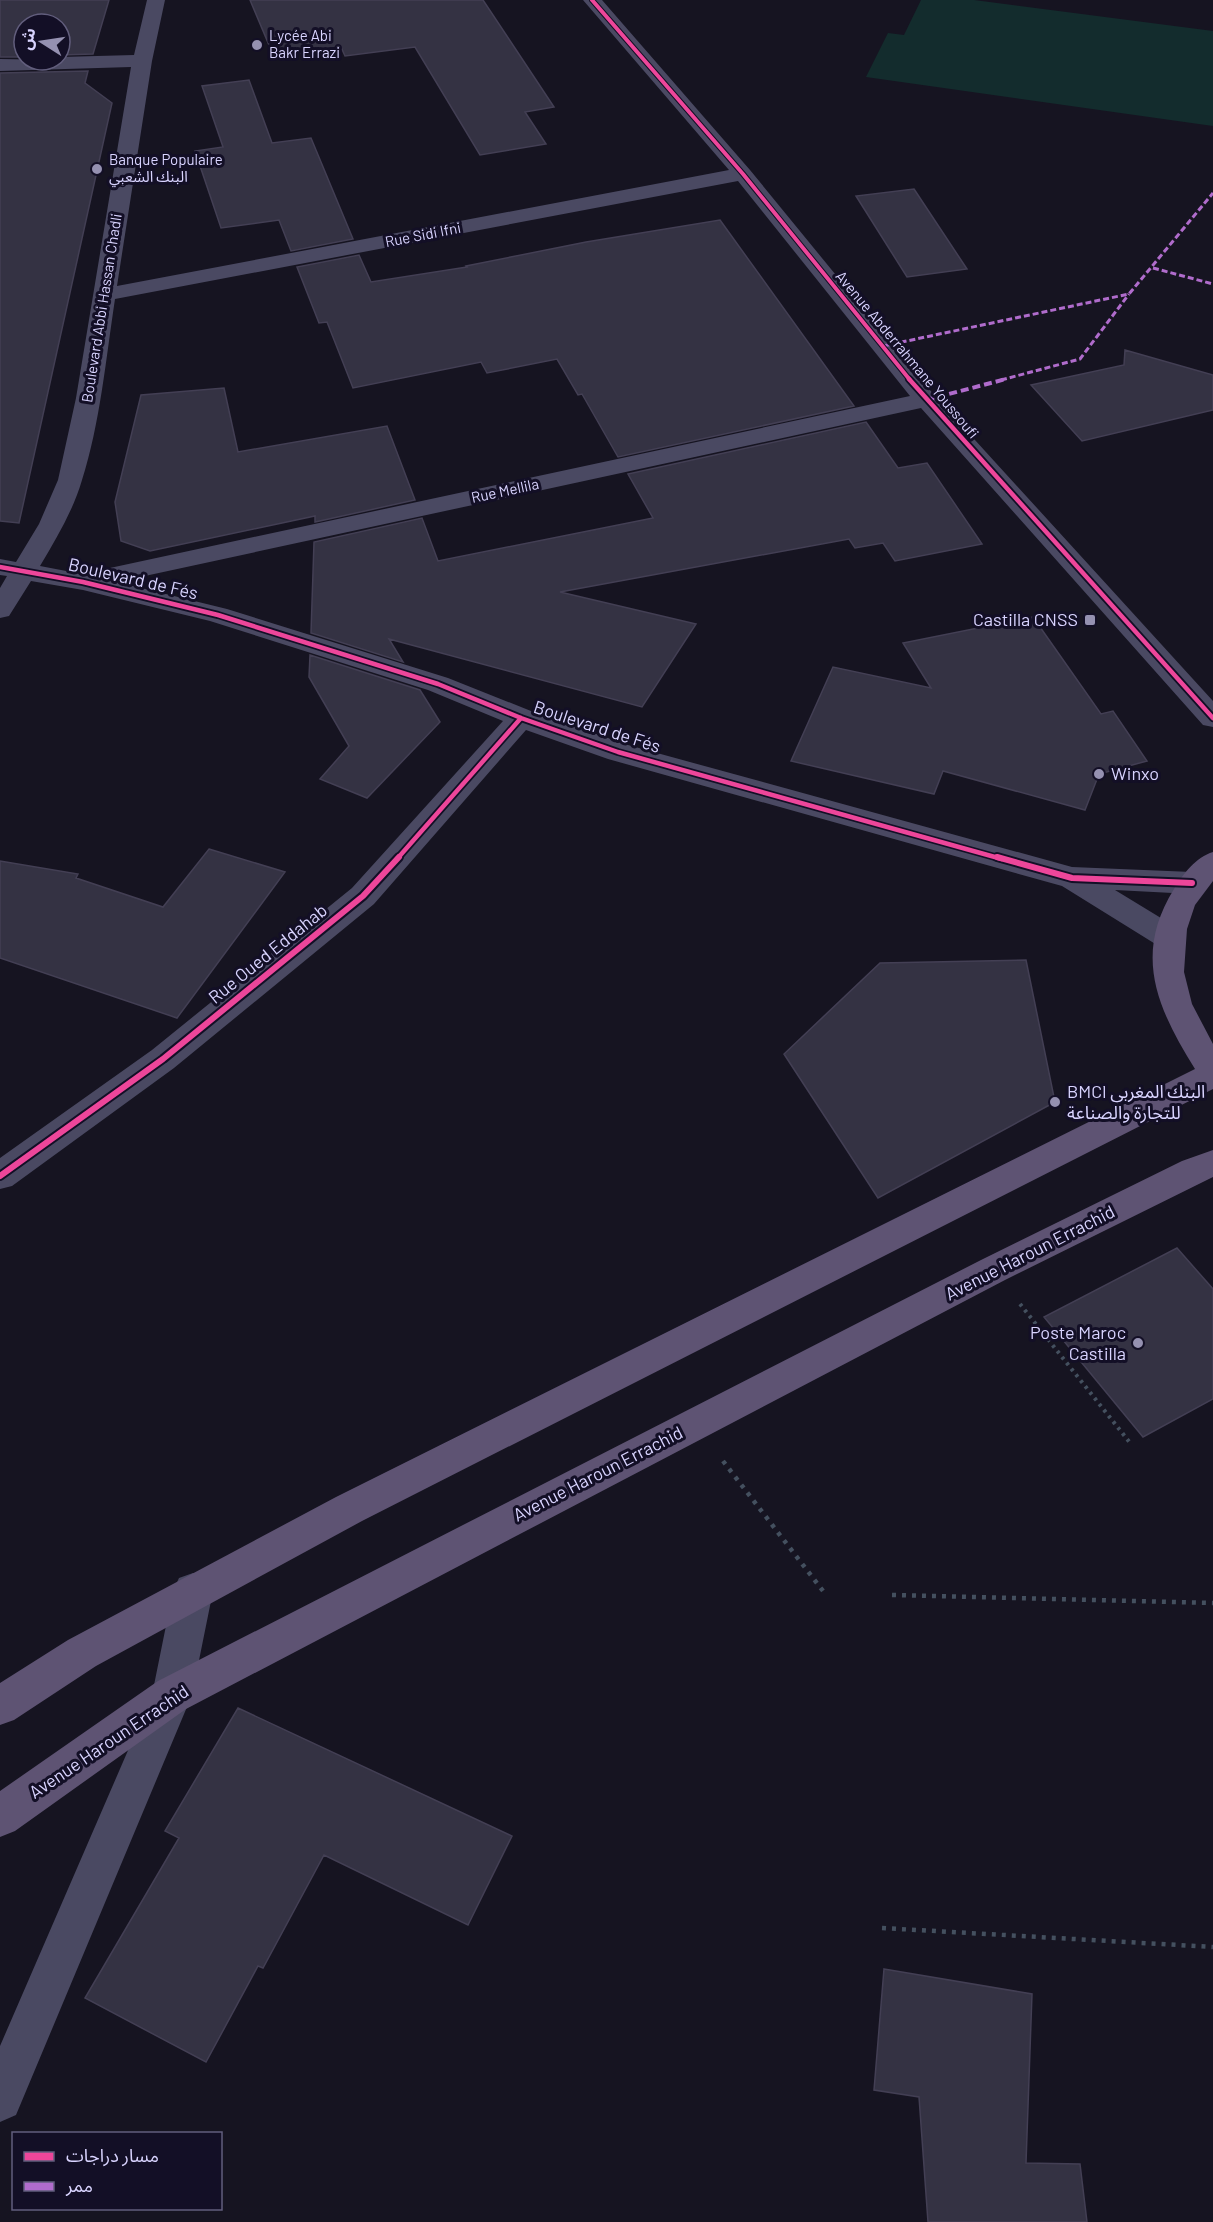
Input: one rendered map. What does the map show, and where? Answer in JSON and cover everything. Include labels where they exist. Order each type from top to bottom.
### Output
[{"type":"main road","points":[[0,1706],[82,1653],[193,1591],[349,1509],[1213,1073],[1185,1024],[1168,981],[1168,937],[1177,909],[1192,883],[1213,862]]},
{"type":"main road","name":"Avenue Haroun Errachid","points":[[0,1816],[172,1695],[993,1270],[1194,1170],[1213,1164]]},
{"type":"street","name":"Boulevard Abbi Hassan Chadli","points":[[0,609],[13,569],[52,524],[70,480],[88,398],[142,62],[156,0]]},
{"type":"street","name":"Avenue Abderrahmane Youssoufi","points":[[592,0],[742,174],[926,400],[1213,718]]},
{"type":"street","points":[[0,65],[142,62]]},
{"type":"street","name":"Rue Sidi Ifni","points":[[103,295],[742,174]]},
{"type":"street","name":"Rue Mellila","points":[[83,582],[926,400]]},
{"type":"street","name":"Boulevard de Fés","points":[[13,569],[83,582],[218,615],[438,684],[521,718],[618,752],[1072,878],[1192,883]]},
{"type":"street","name":"Rue Oued Eddahab","points":[[0,1176],[163,1059],[363,896],[521,718]]},
{"type":"street","name":"Boulevard de Fés","points":[[1072,878],[1168,937]]},
{"type":"street","points":[[0,2098],[172,1695],[193,1591]]},
{"type":"path","points":[[993,1270],[1131,1444]]},
{"type":"path","points":[[696,1424],[823,1591]]},
{"type":"path","points":[[892,1595],[1213,1603]]},
{"type":"path","points":[[882,1928],[1213,1947]]},
{"type":"green space","points":[[921,0],[974,0],[1213,31],[1213,126],[866,77],[888,33],[904,35]]},
{"type":"building","points":[[0,0],[109,0],[93,54],[72,55],[72,12],[12,12],[12,57],[0,57]]},
{"type":"building","points":[[250,0],[483,0],[554,107],[525,112],[546,144],[480,155],[415,47],[345,56],[341,47],[274,57]]},
{"type":"building","points":[[88,71],[85,83],[112,103],[19,523],[0,521],[0,73]]},
{"type":"building","points":[[249,80],[272,143],[311,138],[353,239],[291,251],[279,220],[221,228],[195,151],[223,147],[202,86]]},
{"type":"building","points":[[914,189],[967,269],[907,277],[856,196]]},
{"type":"building","points":[[720,220],[854,406],[618,457],[582,394],[578,395],[557,359],[487,373],[481,362],[353,388],[327,322],[319,323],[297,267],[359,255],[371,282],[467,267],[586,242]]},
{"type":"building","points":[[1125,350],[1213,375],[1213,410],[1082,441],[1031,385],[1124,365]]},
{"type":"building","points":[[224,388],[238,452],[387,426],[415,500],[315,522],[315,516],[150,551],[121,541],[115,502],[141,395]]},
{"type":"building","points":[[866,422],[898,468],[927,463],[982,544],[895,561],[883,543],[855,548],[849,539],[560,592],[696,624],[642,707],[389,639],[403,662],[311,633],[314,542],[422,518],[438,561],[653,518],[628,474]]},
{"type":"building","points":[[1033,617],[1101,714],[1113,711],[1147,761],[1099,774],[1085,810],[943,771],[934,794],[791,761],[833,667],[931,688],[903,643]]},
{"type":"building","points":[[310,655],[420,690],[440,722],[367,798],[320,779],[349,746],[309,677]]},
{"type":"building","points":[[209,849],[285,872],[177,1018],[0,958],[0,861],[78,874],[76,878],[163,907]]},
{"type":"building","points":[[1026,960],[1055,1102],[878,1198],[784,1054],[880,963]]},
{"type":"building","name":"Poste Maroc Castilla","points":[[1177,1248],[1213,1289],[1213,1399],[1143,1437],[1044,1317]]},
{"type":"building","points":[[238,1708],[512,1836],[468,1925],[324,1855],[263,1968],[258,1966],[206,2062],[85,1998],[179,1838],[165,1831]]},
{"type":"building","points":[[884,1969],[1032,1994],[1026,2163],[1080,2164],[1087,2222],[928,2222],[919,2097],[874,2090]]},
{"type":"marked path","points":[[883,346],[1129,294],[1213,193]]},
{"type":"marked path","points":[[1153,268],[1213,284]]},
{"type":"marked path","points":[[926,400],[1080,359],[1129,294]]},
{"type":"cycle path","points":[[592,0],[743,174],[926,400],[1213,718]]},
{"type":"cycle path","points":[[0,567],[83,582],[218,615],[438,684],[521,718],[618,752],[1072,878],[1192,883]]},
{"type":"cycle path","points":[[0,1176],[163,1059],[363,896],[521,718]]},
{"type":"place","name":"Lycée Abi Bakr Errazi","points":[[257,45]]},
{"type":"place","name":"Banque Populaire البنك الشعبي","points":[[97,169]]},
{"type":"place","name":"Castilla CNSS","points":[[1090,620]]},
{"type":"place","name":"Winxo","points":[[1099,774]]},
{"type":"place","name":"BMCI البنك المغربي للتجارة والصناعة","points":[[1055,1102]]},
{"type":"place","name":"Poste Maroc Castilla","points":[[1138,1343]]}]
